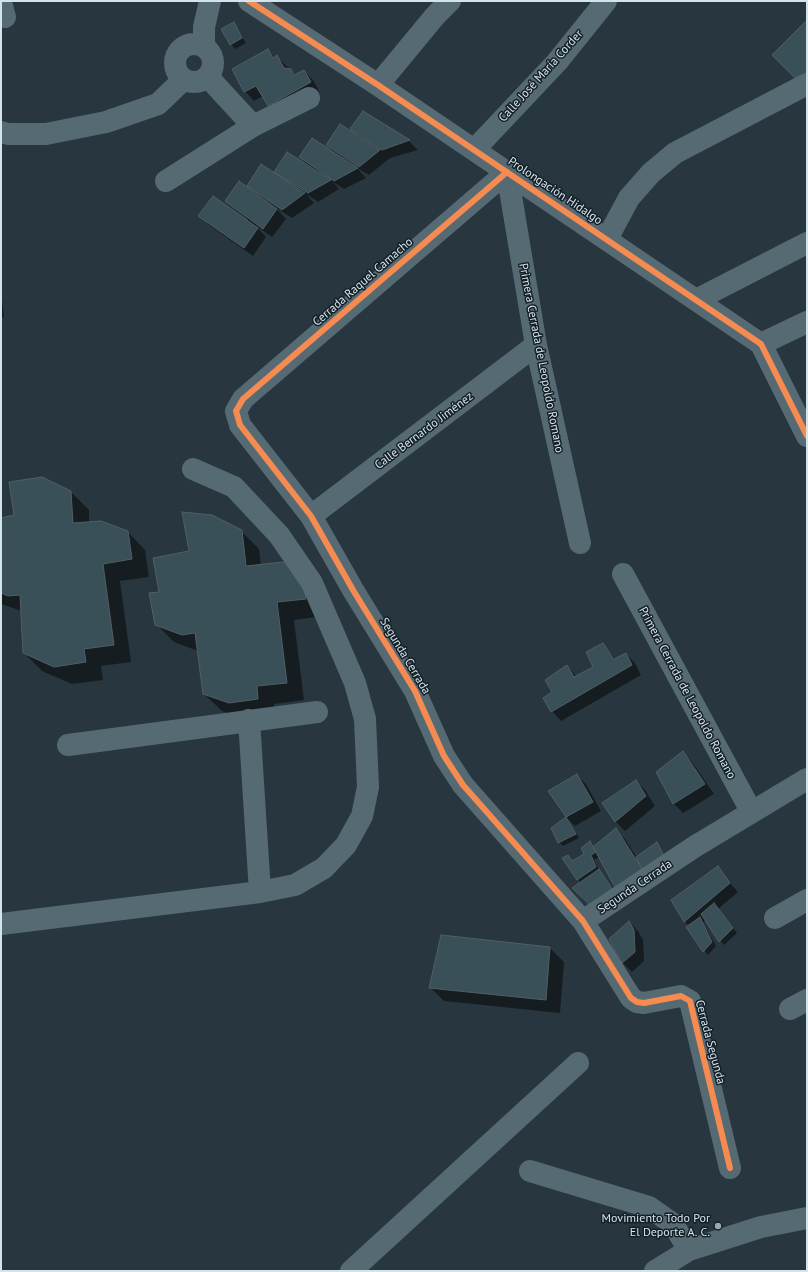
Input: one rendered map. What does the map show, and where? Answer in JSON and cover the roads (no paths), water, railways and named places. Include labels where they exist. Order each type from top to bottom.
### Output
[{"type":"street","points":[[204,47],[204,27],[210,1]]},
{"type":"street","name":"Prolongación Hidalgo","points":[[249,1],[378,85],[761,344],[805,428]]},
{"type":"street","points":[[378,85],[435,16],[450,1]]},
{"type":"street","name":"Calle José María Corder","points":[[474,150],[557,62],[606,1]]},
{"type":"street","points":[[196,44],[204,47],[210,53],[213,61],[212,70],[208,77],[196,82],[183,80],[177,74],[174,66],[178,53],[187,45],[196,44]]},
{"type":"street","points":[[208,77],[253,126]]},
{"type":"street","points":[[1,132],[8,134],[46,134],[106,122],[158,104],[183,80]]},
{"type":"street","points":[[607,239],[628,198],[651,173],[675,153],[807,84]]},
{"type":"street","points":[[166,181],[253,126],[309,98]]},
{"type":"street","name":"Primera Cerrada de Leopoldo Romano","points":[[507,172],[536,345],[580,543]]},
{"type":"street","name":"Cerrada Raquel Camacho","points":[[236,411],[243,399],[507,172]]},
{"type":"street","points":[[696,300],[807,243]]},
{"type":"street","points":[[761,344],[807,322]]},
{"type":"street","name":"Calle Bernardo Jiménez","points":[[311,516],[536,345]]},
{"type":"street","name":"Segunda Cerrada","points":[[236,411],[240,425],[311,516],[352,590],[414,691],[444,756],[463,785],[583,921],[751,811],[807,778]]},
{"type":"street","points":[[1,924],[260,892],[295,885],[324,868],[346,845],[362,816],[368,787],[365,719],[355,683],[312,583],[279,535],[234,486],[193,469]]},
{"type":"street","name":"Primera Cerrada de Leopoldo Romano","points":[[623,574],[751,811]]},
{"type":"street","points":[[68,746],[249,720],[317,712]]},
{"type":"street","points":[[249,720],[260,892]]},
{"type":"street","points":[[775,918],[807,900]]},
{"type":"street","name":"Cerrada Segunda","points":[[583,921],[631,998],[636,1002],[644,1003],[681,996],[690,1001],[730,1168]]},
{"type":"street","points":[[351,1271],[578,1063]]},
{"type":"street","points":[[530,1171],[649,1207],[673,1224],[689,1250]]},
{"type":"street","points":[[655,1271],[689,1250],[761,1227],[807,1218]]},
{"type":"place","name":"Movimiento Todo Por El Deporte A. C.","points":[[718,1226]]}]
